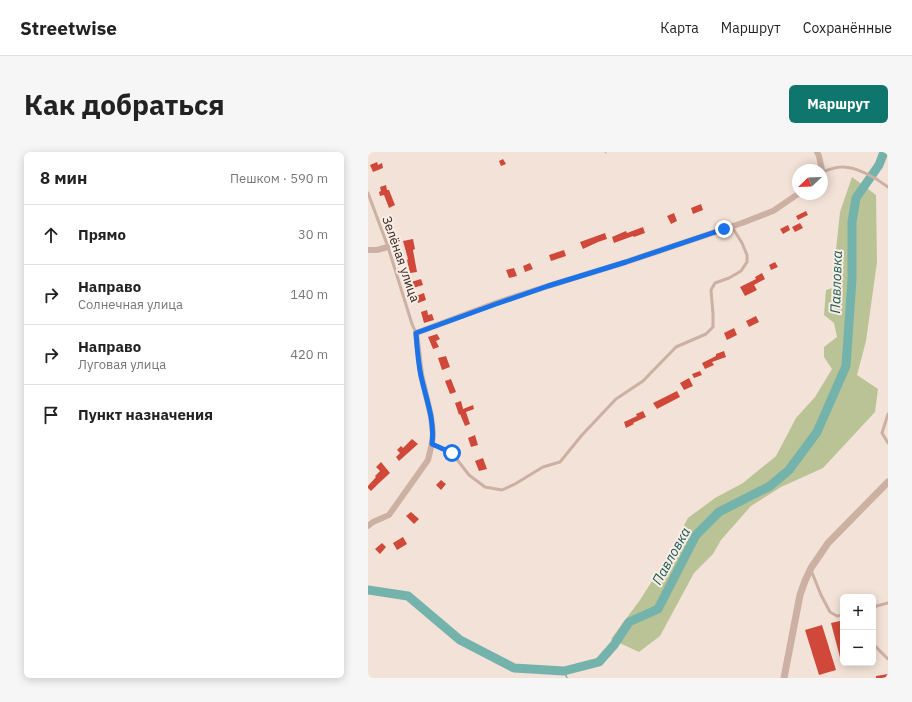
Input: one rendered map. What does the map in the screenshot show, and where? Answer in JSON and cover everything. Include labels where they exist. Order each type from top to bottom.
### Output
[{"type":"street","points":[[817,152],[821,164]]},
{"type":"street","points":[[368,526],[373,522],[390,515],[428,460],[432,444],[433,434],[431,416],[421,374],[416,333],[548,286],[724,229],[773,211],[792,198]]},
{"type":"street","points":[[368,250],[388,248]]},
{"type":"street","points":[[784,678],[800,596],[811,568],[828,543],[888,482]]},
{"type":"lane","points":[[828,170],[842,167],[859,170],[888,187]]},
{"type":"lane","name":"Зелёная улица","points":[[368,193],[416,333]]},
{"type":"lane","points":[[432,444],[452,453],[469,476],[485,487],[502,490],[543,467],[560,462],[582,435],[616,398],[643,381],[676,347],[706,334],[712,326],[713,314],[710,290],[715,283],[729,278],[741,271],[747,262],[748,255],[734,230],[724,229]]},
{"type":"lane","points":[[888,414],[882,433],[888,443]]},
{"type":"lane","points":[[811,568],[821,595],[830,612],[837,616],[840,616]]},
{"type":"lane","points":[[876,606],[888,603]]},
{"type":"lane","points":[[876,647],[888,659]]},
{"type":"green space","points":[[852,177],[876,195],[877,262],[866,341],[857,375],[878,389],[875,412],[823,468],[781,487],[751,506],[721,540],[713,554],[694,573],[660,636],[639,652],[611,639],[640,600],[666,559],[688,518],[715,498],[743,483],[776,456],[796,418],[815,397],[832,369],[824,357],[824,347],[837,337],[834,323],[824,315],[826,290],[840,286],[836,250],[840,212]]},
{"type":"building","points":[[503,159],[506,164],[501,166],[499,161]]},
{"type":"building","points":[[377,162],[378,165],[382,163],[383,168],[373,172],[370,165]]},
{"type":"building","points":[[386,185],[395,205],[389,208],[384,195],[380,196],[379,192],[381,191],[380,187]]},
{"type":"building","points":[[701,204],[703,210],[693,214],[691,208]]},
{"type":"building","points":[[806,211],[808,215],[798,220],[796,216]]},
{"type":"building","points":[[674,213],[677,221],[671,224],[667,216]]},
{"type":"building","points":[[800,223],[803,228],[795,232],[792,227]]},
{"type":"building","points":[[788,225],[790,230],[783,234],[780,229]]},
{"type":"building","points":[[643,227],[645,233],[614,243],[612,237],[626,231],[627,233]]},
{"type":"building","points":[[605,233],[607,239],[583,249],[580,242]]},
{"type":"building","points":[[413,239],[415,249],[413,250],[417,272],[410,273],[403,241]]},
{"type":"building","points":[[564,250],[566,256],[551,261],[549,255]]},
{"type":"building","points":[[775,262],[778,267],[771,270],[769,265]]},
{"type":"building","points":[[530,263],[533,269],[525,272],[523,266]]},
{"type":"building","points":[[514,268],[517,276],[509,278],[506,270]]},
{"type":"building","points":[[762,273],[765,279],[754,285],[757,290],[745,296],[740,287],[756,279],[755,277]]},
{"type":"building","points":[[421,279],[423,285],[413,288],[411,282]]},
{"type":"building","points":[[424,293],[426,300],[418,303],[416,296]]},
{"type":"building","points":[[427,310],[428,315],[432,314],[434,320],[424,323],[421,312]]},
{"type":"building","points":[[756,316],[759,322],[749,327],[746,321]]},
{"type":"building","points":[[734,328],[737,335],[727,340],[724,333]]},
{"type":"building","points":[[437,334],[440,339],[436,341],[439,347],[433,349],[428,337]]},
{"type":"building","points":[[724,351],[726,357],[712,362],[714,365],[705,369],[702,363]]},
{"type":"building","points":[[446,356],[450,367],[442,370],[438,358]]},
{"type":"building","points":[[700,371],[702,375],[694,378],[692,374]]},
{"type":"building","points":[[689,378],[693,386],[684,390],[680,383]]},
{"type":"building","points":[[451,379],[456,392],[450,394],[445,381]]},
{"type":"building","points":[[677,391],[680,397],[657,409],[653,403]]},
{"type":"building","points":[[461,401],[463,409],[473,405],[474,409],[466,412],[470,424],[465,426],[455,403]]},
{"type":"building","points":[[643,411],[646,417],[626,428],[624,422],[637,416],[636,414]]},
{"type":"building","points":[[475,435],[478,445],[471,447],[468,438]]},
{"type":"building","points":[[412,439],[418,444],[399,461],[396,457],[400,453],[397,450],[401,446],[403,448]]},
{"type":"building","points":[[483,458],[487,469],[479,471],[475,461]]},
{"type":"building","points":[[381,462],[390,473],[371,491],[368,486],[380,471],[376,467]]},
{"type":"building","points":[[441,480],[446,484],[441,490],[436,485]]},
{"type":"building","points":[[411,512],[419,519],[414,524],[406,516]]},
{"type":"building","points":[[403,537],[407,544],[397,550],[393,543]]},
{"type":"building","points":[[382,543],[386,547],[380,554],[375,549]]},
{"type":"building","points":[[840,621],[840,657],[831,623]]},
{"type":"building","points":[[822,625],[836,670],[819,675],[805,630]]},
{"type":"building","points":[[888,674],[888,678],[876,678],[876,676]]},
{"type":"waterway","name":"Павловка","points":[[368,590],[408,596],[460,640],[514,668],[564,671],[599,662],[614,645],[629,622],[658,609],[696,535],[719,512],[770,486],[789,470],[817,432],[846,366],[852,279],[852,222],[856,198],[879,165],[884,152]]},
{"type":"waterway","name":"Павловка","points":[[564,671],[567,678]]},
{"type":"route","points":[[452,453],[432,444],[433,434],[431,416],[421,374],[416,333],[548,286],[724,229]]}]
